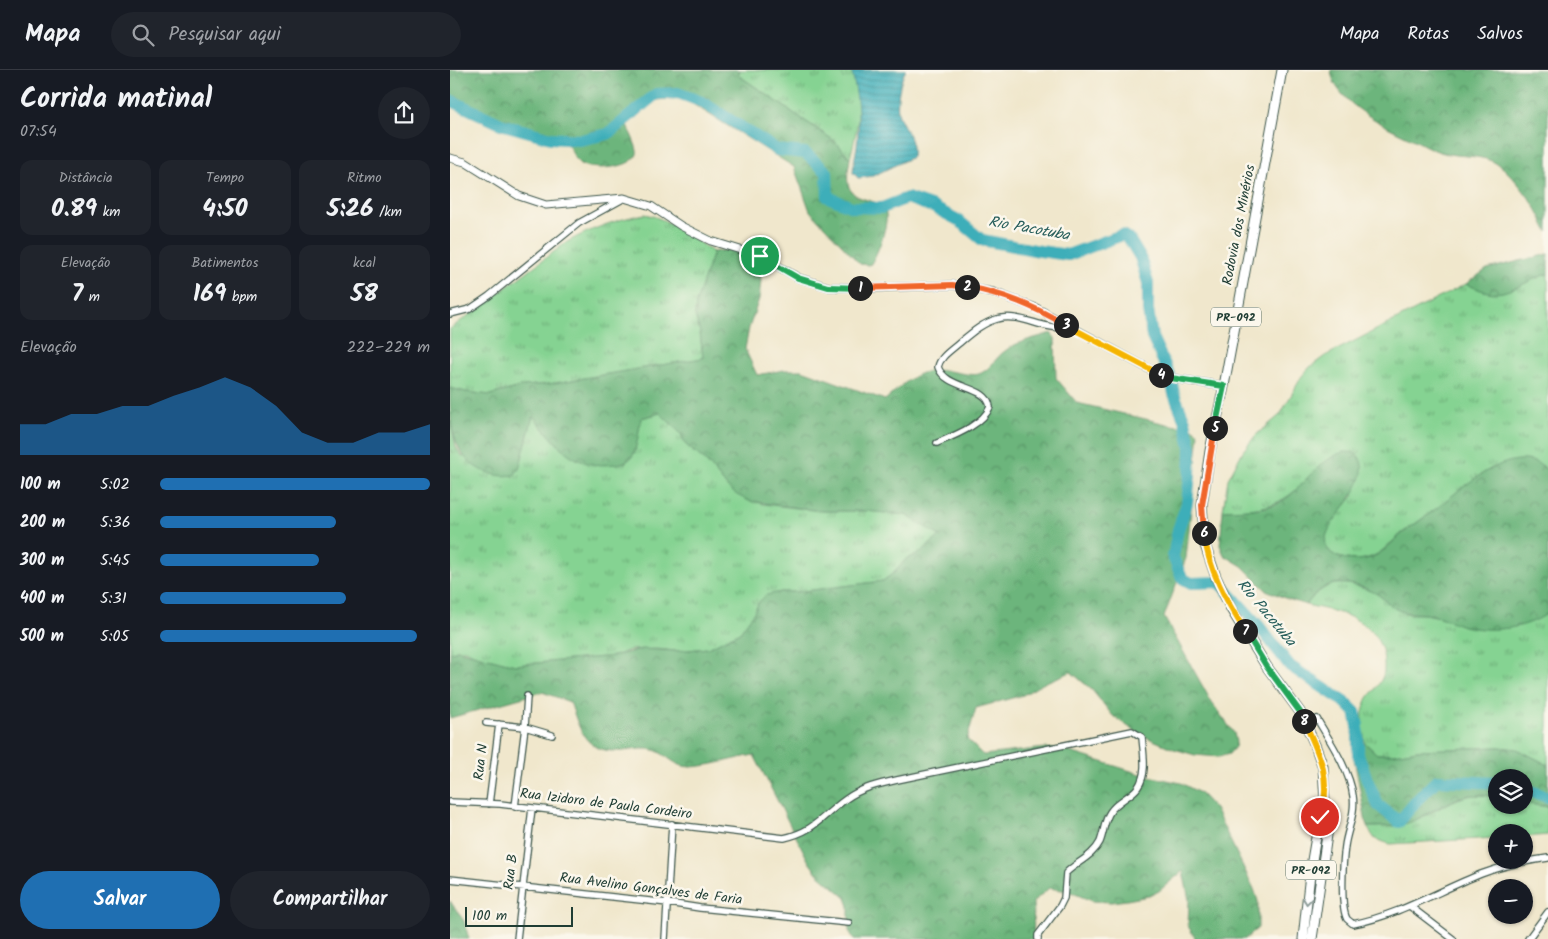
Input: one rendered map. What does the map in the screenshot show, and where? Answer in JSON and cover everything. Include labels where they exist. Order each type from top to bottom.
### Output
[{"type":"main road","name":"Rodovia dos Minérios","points":[[1282,70],[1224,386],[1210,451],[1202,505],[1206,545],[1211,563],[1231,609],[1267,667],[1300,712],[1323,767],[1325,802],[1329,821],[1312,939]]},
{"type":"main road","name":"Rodovia dos Minérios","points":[[1303,939],[1315,848],[1320,817],[1325,802]]},
{"type":"street","points":[[450,158],[465,162],[520,196],[546,205],[624,198],[651,206],[682,226],[711,241],[760,256],[798,278],[828,287],[874,288],[952,285],[993,292],[1036,308],[1164,377],[1224,386]]},
{"type":"street","points":[[450,314],[470,309],[489,296],[579,223],[624,198]]},
{"type":"street","points":[[937,443],[971,427],[985,415],[990,407],[988,400],[982,394],[944,377],[938,367],[943,357],[972,333],[988,322],[999,318],[1016,318],[1058,328],[1071,327]]},
{"type":"street","points":[[515,807],[527,696]]},
{"type":"street","points":[[1317,720],[1337,751],[1352,788],[1354,798],[1345,846],[1343,881],[1344,907],[1347,919],[1353,924],[1411,907],[1484,873],[1548,858]]},
{"type":"street","points":[[486,723],[525,727],[552,735]]},
{"type":"street","name":"Rua N","points":[[489,804],[499,724]]},
{"type":"street","name":"Rua Izidoro de Paula Cordeiro","points":[[450,802],[532,808],[784,838],[798,835],[808,830],[846,798],[870,787],[1132,731],[1142,737],[1144,769],[1138,786],[1114,806],[1107,817],[1100,842],[1092,854],[1076,863],[1066,873],[1064,898],[1038,935],[1038,939]]},
{"type":"street","name":"Rua B","points":[[517,939],[532,808]]},
{"type":"street","points":[[664,939],[672,824]]},
{"type":"street","name":"Rua Avelino Gonçalves de Faria","points":[[450,879],[848,923]]},
{"type":"street","points":[[1411,907],[1453,939]]},
{"type":"street","points":[[1528,939],[1548,912]]},
{"type":"green space","points":[[450,70],[740,70],[738,75],[836,142],[850,158],[848,184],[852,192],[859,197],[879,204],[886,212],[883,236],[870,265],[860,264],[810,211],[794,167],[683,98],[641,101],[626,122],[637,151],[634,159],[620,166],[593,168],[580,164],[575,159],[570,148],[559,137],[501,123],[460,106],[450,98]]},
{"type":"green space","points":[[740,70],[854,70],[859,103],[850,158],[836,142],[738,75]]},
{"type":"green space","points":[[1331,70],[1548,70],[1548,232],[1526,194],[1499,165],[1478,157],[1436,151],[1376,120],[1351,103],[1341,93],[1334,82]]},
{"type":"green space","points":[[645,214],[654,216],[672,225],[713,252],[696,303],[695,315],[700,332],[703,358],[549,384],[524,386],[490,395],[450,388],[450,329],[567,242],[604,225]]},
{"type":"green space","points":[[738,248],[758,258],[761,280],[759,299],[749,328],[745,349],[757,375],[784,370],[802,370],[885,400],[913,377],[928,371],[937,370],[979,374],[1010,348],[1021,342],[1051,333],[1055,338],[1056,378],[1077,403],[1171,425],[1193,428],[1199,433],[1186,558],[1164,617],[1212,703],[1234,733],[1235,747],[1229,754],[1219,757],[1195,755],[1174,749],[1139,734],[1113,716],[1092,690],[1071,672],[1046,682],[1023,695],[976,708],[967,739],[983,755],[1046,748],[1067,751],[1144,775],[1181,783],[1200,793],[1215,809],[1258,901],[1258,928],[1245,939],[1195,938],[1188,926],[1189,900],[1183,871],[1159,891],[1149,896],[1127,900],[1111,902],[1092,901],[1068,891],[1049,888],[1033,902],[1034,939],[854,939],[849,931],[849,906],[846,898],[817,873],[809,862],[754,755],[690,767],[683,766],[654,750],[604,750],[596,747],[584,736],[570,702],[542,692],[450,718],[450,653],[458,650],[515,665],[614,656],[641,649],[677,651],[708,648],[740,632],[759,602],[766,595],[883,581],[895,572],[906,559],[917,555],[940,536],[906,515],[866,511],[822,511],[749,501],[728,488],[708,463],[686,445],[681,434],[660,413],[641,418],[633,456],[619,464],[601,465],[577,459],[559,446],[533,416],[519,469],[514,475],[501,476],[485,472],[463,455],[454,435],[450,412],[450,388],[490,395],[524,386],[549,384],[703,358],[700,332],[695,315],[696,303],[713,252]]},
{"type":"green space","points":[[1548,254],[1548,274],[1509,290],[1492,293],[1466,284],[1487,269]]},
{"type":"green space","points":[[1548,274],[1548,471],[1542,465],[1509,465],[1492,468],[1470,482],[1402,533],[1382,551],[1361,560],[1338,557],[1329,551],[1326,544],[1326,536],[1335,518],[1354,495],[1297,489],[1271,505],[1223,510],[1228,479],[1243,451],[1256,435],[1280,415],[1302,376],[1310,367],[1325,356],[1466,284],[1484,291]]},
{"type":"green space","points":[[660,413],[681,434],[686,445],[708,463],[728,488],[763,504],[822,511],[866,511],[906,515],[940,536],[917,555],[906,559],[895,572],[883,581],[797,592],[781,592],[759,602],[740,632],[708,648],[677,651],[656,649],[630,650],[614,656],[515,665],[480,657],[465,650],[450,653],[450,420],[456,447],[462,456],[519,469],[533,416],[561,448],[625,463],[634,454],[641,418]]},
{"type":"green space","points":[[1343,452],[1352,452],[1358,456],[1361,461],[1362,474],[1357,487],[1326,536],[1326,546],[1333,554],[1349,560],[1366,559],[1377,555],[1475,478],[1490,469],[1521,460],[1535,462],[1548,471],[1548,613],[1539,619],[1518,626],[1482,629],[1460,625],[1427,614],[1402,612],[1375,593],[1361,587],[1338,583],[1325,587],[1306,605],[1266,590],[1242,566],[1224,555],[1220,545],[1223,510],[1259,508],[1280,502],[1294,492],[1321,465]]},
{"type":"green space","points":[[1335,584],[1349,584],[1375,592],[1396,609],[1409,614],[1429,614],[1443,618],[1545,615],[1548,613],[1548,765],[1517,749],[1499,747],[1418,750],[1394,754],[1377,754],[1365,743],[1363,712],[1370,695],[1384,674],[1383,653],[1378,641],[1371,631],[1353,618],[1330,610],[1306,605],[1319,592]]},
{"type":"green space","points":[[1365,743],[1377,754],[1394,754],[1418,750],[1499,747],[1517,749],[1548,765],[1548,807],[1533,804],[1533,769],[1488,769],[1488,796],[1470,795],[1458,798],[1411,822],[1395,826],[1367,827],[1353,753]]},
{"type":"green space","points":[[1471,795],[1488,795],[1488,814],[1533,814],[1533,804],[1548,807],[1548,835],[1533,836],[1533,824],[1488,824],[1488,838],[1390,844],[1375,839],[1367,827],[1405,824],[1452,801]]},
{"type":"green space","points":[[450,901],[464,921],[469,939],[450,939]]},
{"type":"water","points":[[851,70],[906,70],[899,93],[898,112],[911,140],[912,157],[873,176],[858,178],[853,173],[857,145],[858,116],[857,98]]},
{"type":"waterway","name":"Rio Pacotuba","points":[[450,100],[501,124],[551,138],[580,140],[608,134],[656,94],[678,93],[702,102],[777,150],[805,153],[827,172],[828,197],[852,207],[882,208],[907,198],[933,207],[958,220],[982,240],[1068,255],[1122,235],[1129,239],[1140,257],[1148,283],[1148,310],[1152,337],[1171,378],[1174,394],[1185,421],[1191,448],[1187,503],[1178,530],[1173,557],[1182,578],[1191,583],[1219,582],[1258,625],[1290,666],[1345,702],[1355,712],[1358,726],[1358,754],[1368,782],[1378,805],[1399,822],[1437,780],[1488,783]]},
{"type":"waterway","name":"Rio Pacotuba","points":[[1533,792],[1548,797]]},
{"type":"route","points":[[760,256],[798,278],[828,287],[874,288],[952,285],[993,292],[1036,308],[1164,377],[1224,386],[1210,451],[1202,505],[1206,545],[1216,577],[1231,609],[1267,667],[1300,712],[1315,745],[1323,767],[1326,792],[1320,817]]}]
